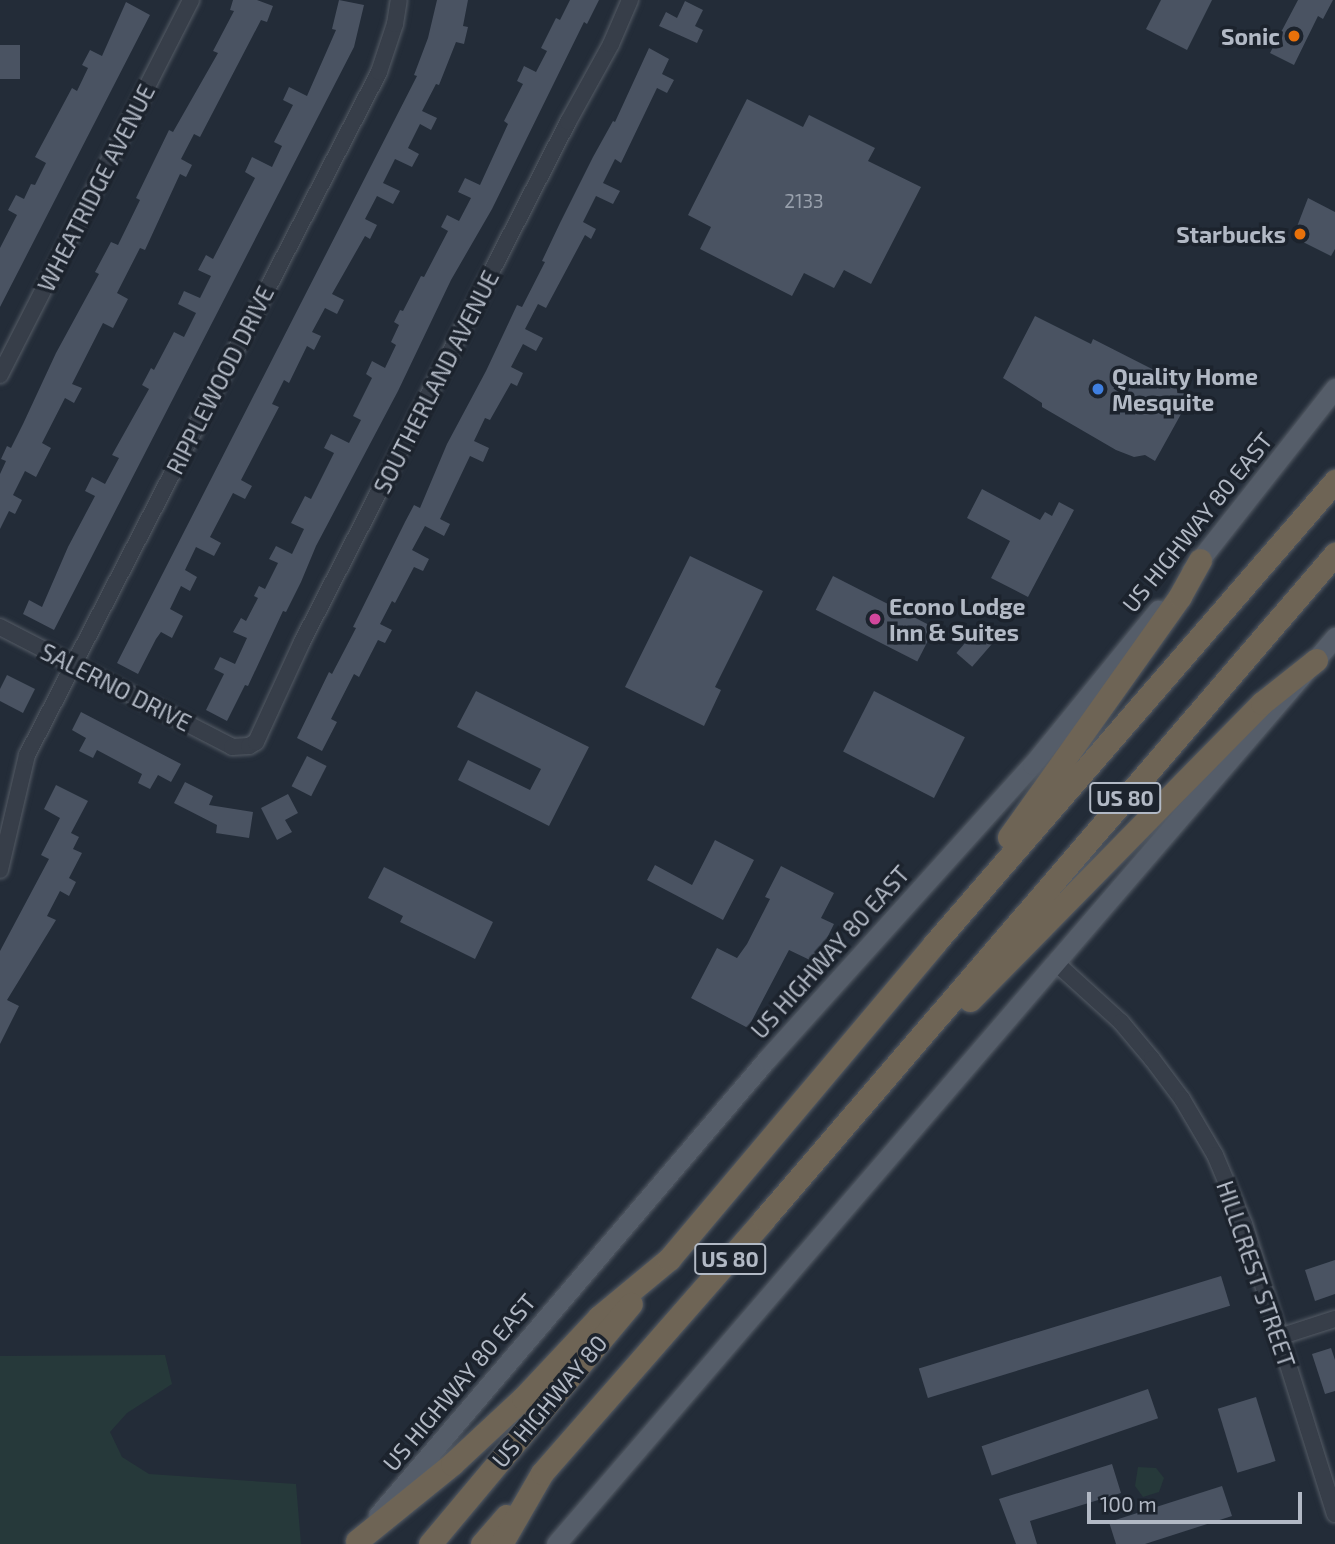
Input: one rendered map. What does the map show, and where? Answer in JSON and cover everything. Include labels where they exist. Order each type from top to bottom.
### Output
[{"type":"highway","name":"US 80","points":[[669,1259],[980,890],[1335,481]]},
{"type":"highway","name":"US 80","points":[[542,1473],[1335,554]]},
{"type":"highway","points":[[980,890],[1013,830],[1121,682],[1180,596],[1200,560]]},
{"type":"highway","points":[[915,1042],[962,1007],[1262,703],[1316,660]]},
{"type":"highway","points":[[355,1542],[452,1464],[523,1398],[599,1317],[669,1259]]},
{"type":"highway","name":"US HIGHWAY 80","points":[[430,1544],[669,1259]]},
{"type":"highway","points":[[501,1544],[542,1473]]},
{"type":"highway","name":"US HIGHWAY 80","points":[[482,1544],[542,1473]]},
{"type":"main road","name":"US HIGHWAY 80 EAST","points":[[355,1542],[767,1059],[1032,765],[1200,560],[1335,388]]},
{"type":"main road","points":[[556,1544],[1335,637]]},
{"type":"street","name":"WHEATRIDGE AVENUE","points":[[0,375],[191,0]]},
{"type":"street","name":"RIPPLEWOOD DRIVE","points":[[2,862],[27,755],[379,72],[395,24],[399,0]]},
{"type":"street","name":"SOUTHERLAND AVENUE","points":[[232,747],[249,746],[264,729],[303,642],[568,121],[611,44],[630,0]]},
{"type":"street","name":"SALERNO DRIVE","points":[[0,627],[232,747]]},
{"type":"street","name":"HILLCREST STREET","points":[[1055,962],[1121,1023],[1182,1099],[1215,1155],[1244,1224],[1334,1506]]},
{"type":"street","points":[[1279,1337],[1335,1319]]},
{"type":"shaded area","points":[[165,1355],[172,1384],[127,1413],[110,1432],[122,1457],[149,1474],[296,1484],[301,1544],[0,1544],[0,1356]]},
{"type":"shaded area","points":[[1138,1467],[1156,1468],[1164,1478],[1159,1492],[1143,1497],[1135,1486]]},
{"type":"building","points":[[233,0],[257,0],[273,6],[267,22],[261,20],[200,137],[194,134],[181,159],[192,165],[186,177],[180,174],[145,250],[140,248],[117,293],[128,299],[113,328],[103,323],[72,384],[82,388],[74,403],[65,398],[42,443],[51,448],[36,477],[25,471],[13,495],[22,500],[15,514],[9,511],[0,529],[0,474],[6,461],[1,459],[7,446],[11,448],[56,353],[99,274],[95,272],[111,242],[118,245],[140,200],[136,198],[169,130],[173,132],[218,53],[213,51],[234,11],[230,10]]},
{"type":"building","points":[[339,0],[364,5],[354,47],[54,630],[23,614],[29,600],[42,607],[68,547],[95,496],[85,491],[92,477],[105,484],[119,458],[112,455],[149,389],[142,385],[151,368],[154,370],[174,332],[184,337],[196,313],[178,304],[184,291],[200,298],[211,276],[198,270],[206,255],[213,259],[255,178],[245,172],[252,157],[272,167],[282,146],[274,142],[293,105],[283,100],[289,87],[307,96],[336,30],[332,29]]},
{"type":"building","points":[[437,0],[468,0],[463,26],[468,27],[464,44],[456,42],[439,85],[436,84],[422,111],[437,118],[431,130],[420,124],[408,148],[419,154],[412,167],[395,159],[383,183],[400,191],[393,204],[377,196],[365,219],[377,225],[370,239],[365,236],[332,294],[344,300],[337,314],[325,308],[312,332],[321,336],[314,350],[307,346],[289,383],[284,380],[272,404],[279,407],[241,480],[252,486],[245,499],[233,493],[210,537],[221,543],[214,556],[196,547],[185,570],[197,577],[190,591],[181,586],[170,609],[183,616],[172,638],[161,632],[138,674],[117,663],[417,76],[414,75],[428,38]]},
{"type":"building","points":[[570,0],[599,0],[587,24],[584,22],[492,209],[451,280],[398,391],[316,546],[286,612],[283,611],[248,686],[245,685],[227,721],[206,710],[224,674],[214,669],[220,657],[235,664],[247,638],[233,632],[241,618],[246,621],[258,598],[254,596],[259,586],[265,589],[278,563],[269,559],[276,546],[292,554],[304,529],[291,523],[305,496],[311,499],[334,453],[324,448],[331,434],[349,443],[361,420],[353,416],[372,378],[366,374],[372,361],[385,368],[396,345],[391,342],[399,325],[394,322],[400,310],[403,311],[421,276],[424,277],[448,231],[441,227],[447,215],[459,221],[471,198],[458,192],[465,178],[480,185],[508,124],[504,121],[523,84],[517,81],[524,66],[536,72],[547,51],[541,48],[556,18],[560,20]]},
{"type":"building","points":[[1161,0],[1212,0],[1187,50],[1146,29]]},
{"type":"building","name":"Sonic","points":[[1298,0],[1333,0],[1323,19],[1318,16],[1294,65],[1270,53]]},
{"type":"building","points":[[685,1],[703,10],[695,26],[703,30],[697,43],[659,26],[666,12],[677,18]]},
{"type":"building","points":[[126,2],[150,15],[0,307],[0,248],[17,215],[8,210],[16,195],[24,199],[31,184],[35,185],[46,163],[35,157],[72,88],[77,91],[88,68],[82,65],[90,50],[102,56]]},
{"type":"building","points":[[0,45],[20,45],[20,79],[0,79]]},
{"type":"building","points":[[649,48],[669,59],[662,74],[674,80],[667,93],[657,88],[621,163],[615,159],[603,183],[620,191],[613,204],[596,196],[583,222],[596,229],[591,239],[585,235],[546,308],[538,304],[525,329],[543,338],[536,351],[523,344],[511,367],[523,373],[517,386],[511,383],[490,420],[485,418],[474,441],[489,448],[483,462],[470,456],[440,519],[450,524],[444,536],[425,526],[412,550],[429,559],[423,571],[414,567],[395,603],[392,601],[380,624],[392,630],[385,643],[378,640],[359,677],[354,674],[331,719],[337,722],[322,751],[297,738],[329,672],[332,674],[356,628],[353,627],[414,505],[420,508],[447,444],[517,305],[522,307],[545,262],[542,261],[560,223],[593,157],[613,121],[615,122]]},
{"type":"building","points":[[747,99],[803,127],[809,115],[875,148],[868,161],[921,187],[871,284],[844,270],[834,288],[804,273],[792,296],[700,249],[711,227],[688,215]]},
{"type":"building","points":[[1308,198],[1335,212],[1335,249],[1331,256],[1293,237]]},
{"type":"building","name":"Quality Home Mesquite","points":[[1035,316],[1091,344],[1093,339],[1154,370],[1153,376],[1191,396],[1155,461],[1145,455],[1134,457],[1116,450],[1042,407],[1042,403],[1003,378]]},
{"type":"building","points":[[982,489],[1040,520],[1045,512],[1052,516],[1059,502],[1074,510],[1028,597],[991,578],[1010,541],[967,518]]},
{"type":"building","points":[[690,556],[763,591],[715,687],[721,690],[704,726],[625,687]]},
{"type":"building","name":"Econo Lodge Inn & Suites","points":[[833,576],[935,628],[917,662],[816,610]]},
{"type":"building","points":[[978,628],[994,642],[972,667],[956,653]]},
{"type":"building","points":[[7,675],[35,689],[23,713],[0,701],[0,689]]},
{"type":"building","points":[[476,691],[589,747],[549,826],[458,780],[468,760],[530,790],[541,769],[457,727]]},
{"type":"building","points":[[874,691],[965,737],[934,798],[843,752]]},
{"type":"building","points":[[81,712],[181,764],[171,782],[158,775],[150,789],[138,783],[142,774],[97,750],[93,758],[79,751],[86,738],[72,730]]},
{"type":"building","points":[[307,756],[327,766],[311,796],[292,786]]},
{"type":"building","points":[[185,782],[213,796],[209,805],[253,812],[249,838],[216,833],[217,825],[174,803]]},
{"type":"building","points":[[56,785],[88,801],[71,833],[79,837],[73,849],[82,853],[69,878],[76,882],[69,896],[60,891],[47,916],[56,920],[7,1000],[19,1006],[0,1044],[0,951],[49,859],[41,855],[60,818],[44,809]]},
{"type":"building","points":[[288,794],[298,813],[285,820],[292,832],[277,840],[261,808]]},
{"type":"building","points":[[715,840],[754,860],[723,920],[647,880],[655,865],[692,885]]},
{"type":"building","points":[[781,866],[834,893],[821,918],[834,924],[827,938],[832,940],[825,953],[820,950],[814,962],[789,950],[748,1028],[691,998],[717,948],[737,958],[747,944],[770,899],[765,897]]},
{"type":"building","points":[[384,867],[493,922],[475,959],[400,922],[403,916],[368,898]]},
{"type":"building","points":[[1335,1260],[1335,1294],[1315,1301],[1305,1270]]},
{"type":"building","points":[[1221,1276],[1230,1306],[928,1398],[919,1368]]},
{"type":"building","points":[[1331,1348],[1335,1360],[1335,1391],[1325,1394],[1312,1354]]},
{"type":"building","points":[[1148,1389],[1158,1418],[992,1476],[982,1446]]},
{"type":"building","points":[[1256,1397],[1276,1461],[1237,1473],[1218,1409]]},
{"type":"building","points":[[1112,1464],[1121,1493],[1030,1521],[1037,1544],[1016,1544],[999,1499]]},
{"type":"building","points":[[1222,1486],[1232,1516],[1145,1544],[1116,1544],[1109,1522]]},
{"type":"place","name":"Sonic","points":[[1294,36]]},
{"type":"place","name":"Starbucks","points":[[1300,234]]},
{"type":"place","name":"Quality Home Mesquite","points":[[1098,389]]},
{"type":"place","name":"Econo Lodge Inn & Suites","points":[[875,619]]}]
